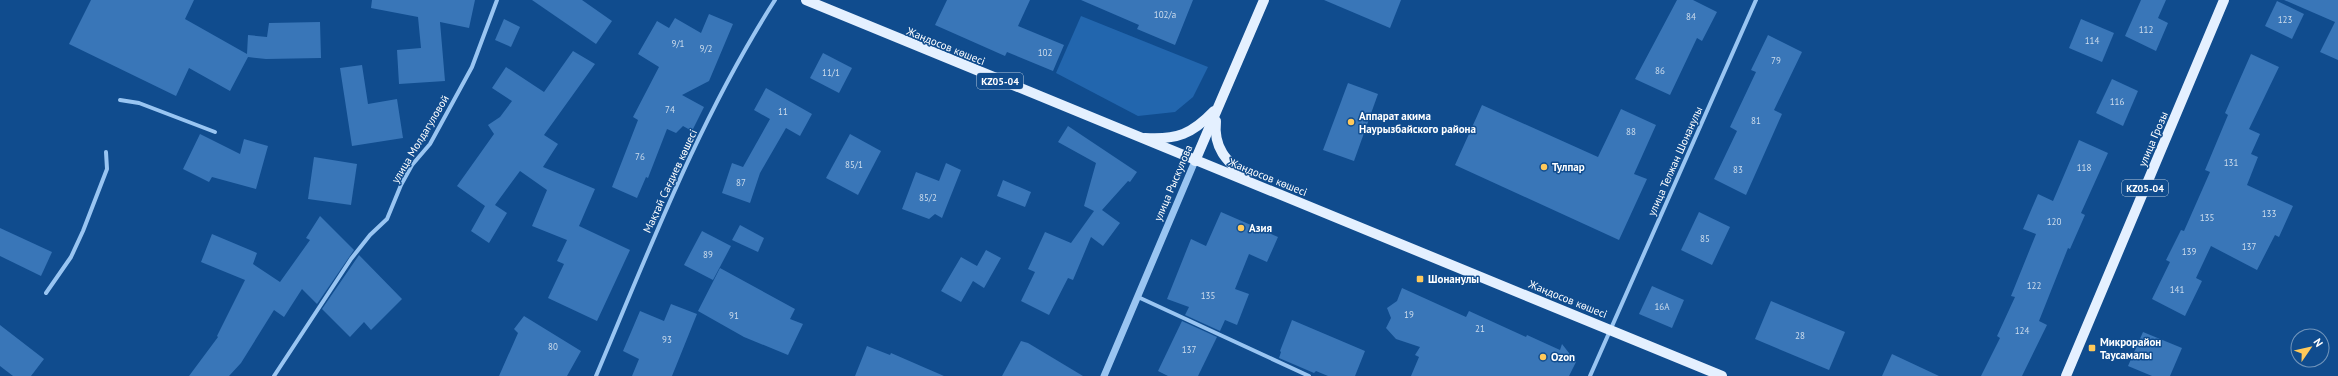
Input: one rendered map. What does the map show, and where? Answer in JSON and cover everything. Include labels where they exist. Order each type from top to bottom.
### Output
[{"type":"main road","name":"Жандосов көшесі","points":[[806,0],[1195,161],[1612,329],[1722,376]]},
{"type":"main road","name":"улица Рыскулова","points":[[1195,161],[1264,0]]},
{"type":"main road","name":"улица Грозы","points":[[2066,376],[2224,0]]},
{"type":"main road","name":"KZ05-04","points":[[1137,137],[1162,139],[1180,135],[1199,127],[1218,107]]},
{"type":"main road","name":"KZ05-04","points":[[1218,107],[1215,133],[1222,155],[1252,184]]},
{"type":"street","name":"улица Молдагуловой","points":[[274,376],[351,259],[370,235],[387,219],[401,185],[412,165],[430,144],[472,67],[497,0]]},
{"type":"street","name":"Мақтай Сағдиев көшесі","points":[[596,376],[682,172],[736,68],[775,0]]},
{"type":"street","name":"улица Телжан Шонанулы","points":[[1590,376],[1756,0]]},
{"type":"street","points":[[120,100],[139,103],[215,132]]},
{"type":"street","points":[[46,293],[71,257],[83,231],[107,169],[106,152]]},
{"type":"street","name":"улица Рыскулова","points":[[1104,376],[1195,161]]},
{"type":"street","points":[[1138,297],[1309,376]]},
{"type":"shaded area","points":[[1081,16],[1208,67],[1193,97],[1175,112],[1138,116],[1056,73]]},
{"type":"building","points":[[91,0],[194,0],[185,19],[247,54],[248,35],[267,37],[269,23],[320,22],[321,58],[266,59],[248,57],[230,91],[189,68],[176,96],[69,44]]},
{"type":"building","points":[[372,0],[475,0],[469,28],[440,22],[445,81],[399,84],[397,50],[421,48],[418,17],[371,8]]},
{"type":"building","points":[[532,0],[582,0],[612,21],[596,44]]},
{"type":"building","points":[[947,0],[1030,0],[1018,26],[1064,45],[1053,71],[1007,52],[1005,56],[935,25]]},
{"type":"building","points":[[1081,0],[1193,0],[1175,45],[1137,29],[1139,25]]},
{"type":"building","points":[[1324,0],[1401,0],[1390,28]]},
{"type":"building","points":[[1677,0],[1693,0],[1717,12],[1702,41],[1697,38],[1670,95],[1635,79]]},
{"type":"building","points":[[2141,0],[2166,0],[2158,18],[2168,23],[2156,51],[2125,36]]},
{"type":"building","points":[[2284,0],[2338,0],[2338,60],[2320,52],[2335,22]]},
{"type":"building","points":[[2277,1],[2304,14],[2292,39],[2265,26]]},
{"type":"building","points":[[709,14],[733,24],[709,81],[682,95],[704,107],[692,131],[683,126],[676,133],[667,129],[648,178],[646,177],[637,198],[612,187],[638,120],[633,117],[659,67],[638,54],[657,21],[669,28],[675,18],[701,33]]},
{"type":"building","points":[[504,19],[520,27],[511,47],[495,40]]},
{"type":"building","points":[[2081,19],[2114,33],[2102,62],[2069,48]]},
{"type":"building","points":[[1768,35],[1802,52],[1774,110],[1782,114],[1746,195],[1714,179],[1737,131],[1730,127],[1756,72],[1751,70]]},
{"type":"building","points":[[573,51],[595,64],[544,135],[558,144],[543,167],[595,189],[579,226],[630,250],[597,321],[548,298],[564,264],[557,261],[567,240],[532,226],[547,190],[520,171],[495,205],[507,213],[489,243],[471,231],[485,206],[457,186],[494,134],[488,125],[500,117],[512,101],[492,88],[506,67],[544,92]]},
{"type":"building","points":[[823,53],[852,68],[839,93],[810,78]]},
{"type":"building","points":[[2251,54],[2279,67],[2249,129],[2260,134],[2251,154],[2258,157],[2247,185],[2293,206],[2279,237],[2275,235],[2257,270],[2211,246],[2196,278],[2202,281],[2185,316],[2152,299],[2170,262],[2166,260],[2181,230],[2184,231],[2210,172],[2205,170],[2228,115],[2225,113]]},
{"type":"building","points":[[362,65],[368,104],[397,99],[403,138],[352,146],[340,68]]},
{"type":"building","points":[[2112,79],[2138,91],[2123,126],[2096,113]]},
{"type":"building","name":"Аппарат акима Наурызбайского района","points":[[1348,83],[1378,94],[1354,161],[1323,150]]},
{"type":"building","points":[[766,88],[812,114],[800,136],[786,128],[760,173],[750,203],[722,193],[732,163],[743,167],[770,119],[754,110]]},
{"type":"building","points":[[1482,105],[1598,157],[1621,109],[1656,125],[1634,174],[1647,179],[1619,240],[1455,165]]},
{"type":"building","points":[[1068,126],[1137,172],[1130,182],[1128,181],[1102,210],[1120,223],[1103,246],[1091,237],[1073,280],[1068,278],[1049,315],[1021,301],[1035,272],[1028,269],[1045,232],[1071,243],[1094,211],[1084,206],[1096,163],[1058,142]]},
{"type":"building","points":[[200,134],[240,154],[244,139],[268,146],[256,189],[212,177],[209,182],[183,169]]},
{"type":"building","points":[[850,134],[881,151],[858,195],[826,178]]},
{"type":"building","points":[[2079,140],[2108,153],[2081,213],[2085,215],[2070,249],[2068,248],[2039,321],[2047,325],[2022,376],[1981,376],[2000,338],[1997,336],[2015,297],[2011,296],[2036,234],[2023,229],[2038,194],[2053,201]]},
{"type":"building","points":[[314,157],[357,164],[351,205],[308,199]]},
{"type":"building","points":[[946,163],[961,170],[942,218],[935,214],[929,219],[902,209],[916,172],[939,181]]},
{"type":"building","points":[[1003,180],[1031,192],[1025,207],[997,196]]},
{"type":"building","points":[[1221,212],[1278,237],[1267,262],[1249,254],[1235,289],[1249,294],[1237,325],[1225,320],[1220,331],[1185,315],[1189,307],[1167,299],[1191,239],[1206,246]]},
{"type":"building","points":[[1699,212],[1730,227],[1712,265],[1681,250]]},
{"type":"building","points":[[320,216],[354,250],[317,304],[302,289],[284,317],[274,310],[241,363],[229,376],[189,376],[218,337],[217,336],[245,280],[201,262],[212,234],[257,253],[253,264],[280,282],[310,240],[306,238]]},
{"type":"building","points":[[740,225],[764,238],[758,252],[732,240]]},
{"type":"building","points":[[0,228],[52,252],[41,276],[0,256]]},
{"type":"building","points":[[702,231],[731,246],[713,280],[684,265]]},
{"type":"building","points":[[986,250],[1001,258],[984,288],[973,281],[961,302],[941,291],[961,257],[977,266]]},
{"type":"building","points":[[359,255],[402,299],[371,330],[364,322],[350,337],[322,309]]},
{"type":"building","points":[[720,268],[795,309],[790,319],[803,324],[788,355],[744,337],[698,311]]},
{"type":"building","points":[[1652,286],[1684,300],[1672,328],[1639,314]]},
{"type":"building","points":[[1402,288],[1466,317],[1469,311],[1526,337],[1527,335],[1560,350],[1562,344],[1576,362],[1569,376],[1411,376],[1419,357],[1415,355],[1420,347],[1396,339],[1386,328],[1391,318],[1387,308],[1397,301]]},
{"type":"building","points":[[1771,301],[1845,332],[1829,370],[1755,339]]},
{"type":"building","points":[[671,304],[697,314],[672,376],[632,376],[639,359],[623,351],[640,311],[664,321]]},
{"type":"building","points":[[524,316],[581,351],[567,376],[499,376],[518,333],[514,329]]},
{"type":"building","points":[[1292,320],[1365,351],[1355,376],[1328,376],[1316,371],[1314,373],[1279,358],[1280,351]]},
{"type":"building","points":[[1182,321],[1217,337],[1198,376],[1168,376],[1158,371]]},
{"type":"building","points":[[0,325],[44,359],[31,376],[13,376],[0,366]]},
{"type":"building","points":[[2143,332],[2182,348],[2170,376],[2152,376],[2128,366]]},
{"type":"building","points":[[1021,341],[1028,343],[1083,376],[1002,376]]},
{"type":"building","points":[[867,346],[890,355],[891,353],[944,376],[855,376]]},
{"type":"building","points":[[1892,354],[1939,376],[1882,376]]},
{"type":"place","name":"Аппарат акима Наурызбайского района","points":[[1351,122]]},
{"type":"place","name":"Тулпар","points":[[1544,167]]},
{"type":"place","name":"Азия","points":[[1241,228]]},
{"type":"place","name":"Шонанулы","points":[[1420,279]]},
{"type":"place","name":"Микрорайон Таусамалы","points":[[2092,348]]},
{"type":"place","name":"Ozon","points":[[1543,357]]}]
